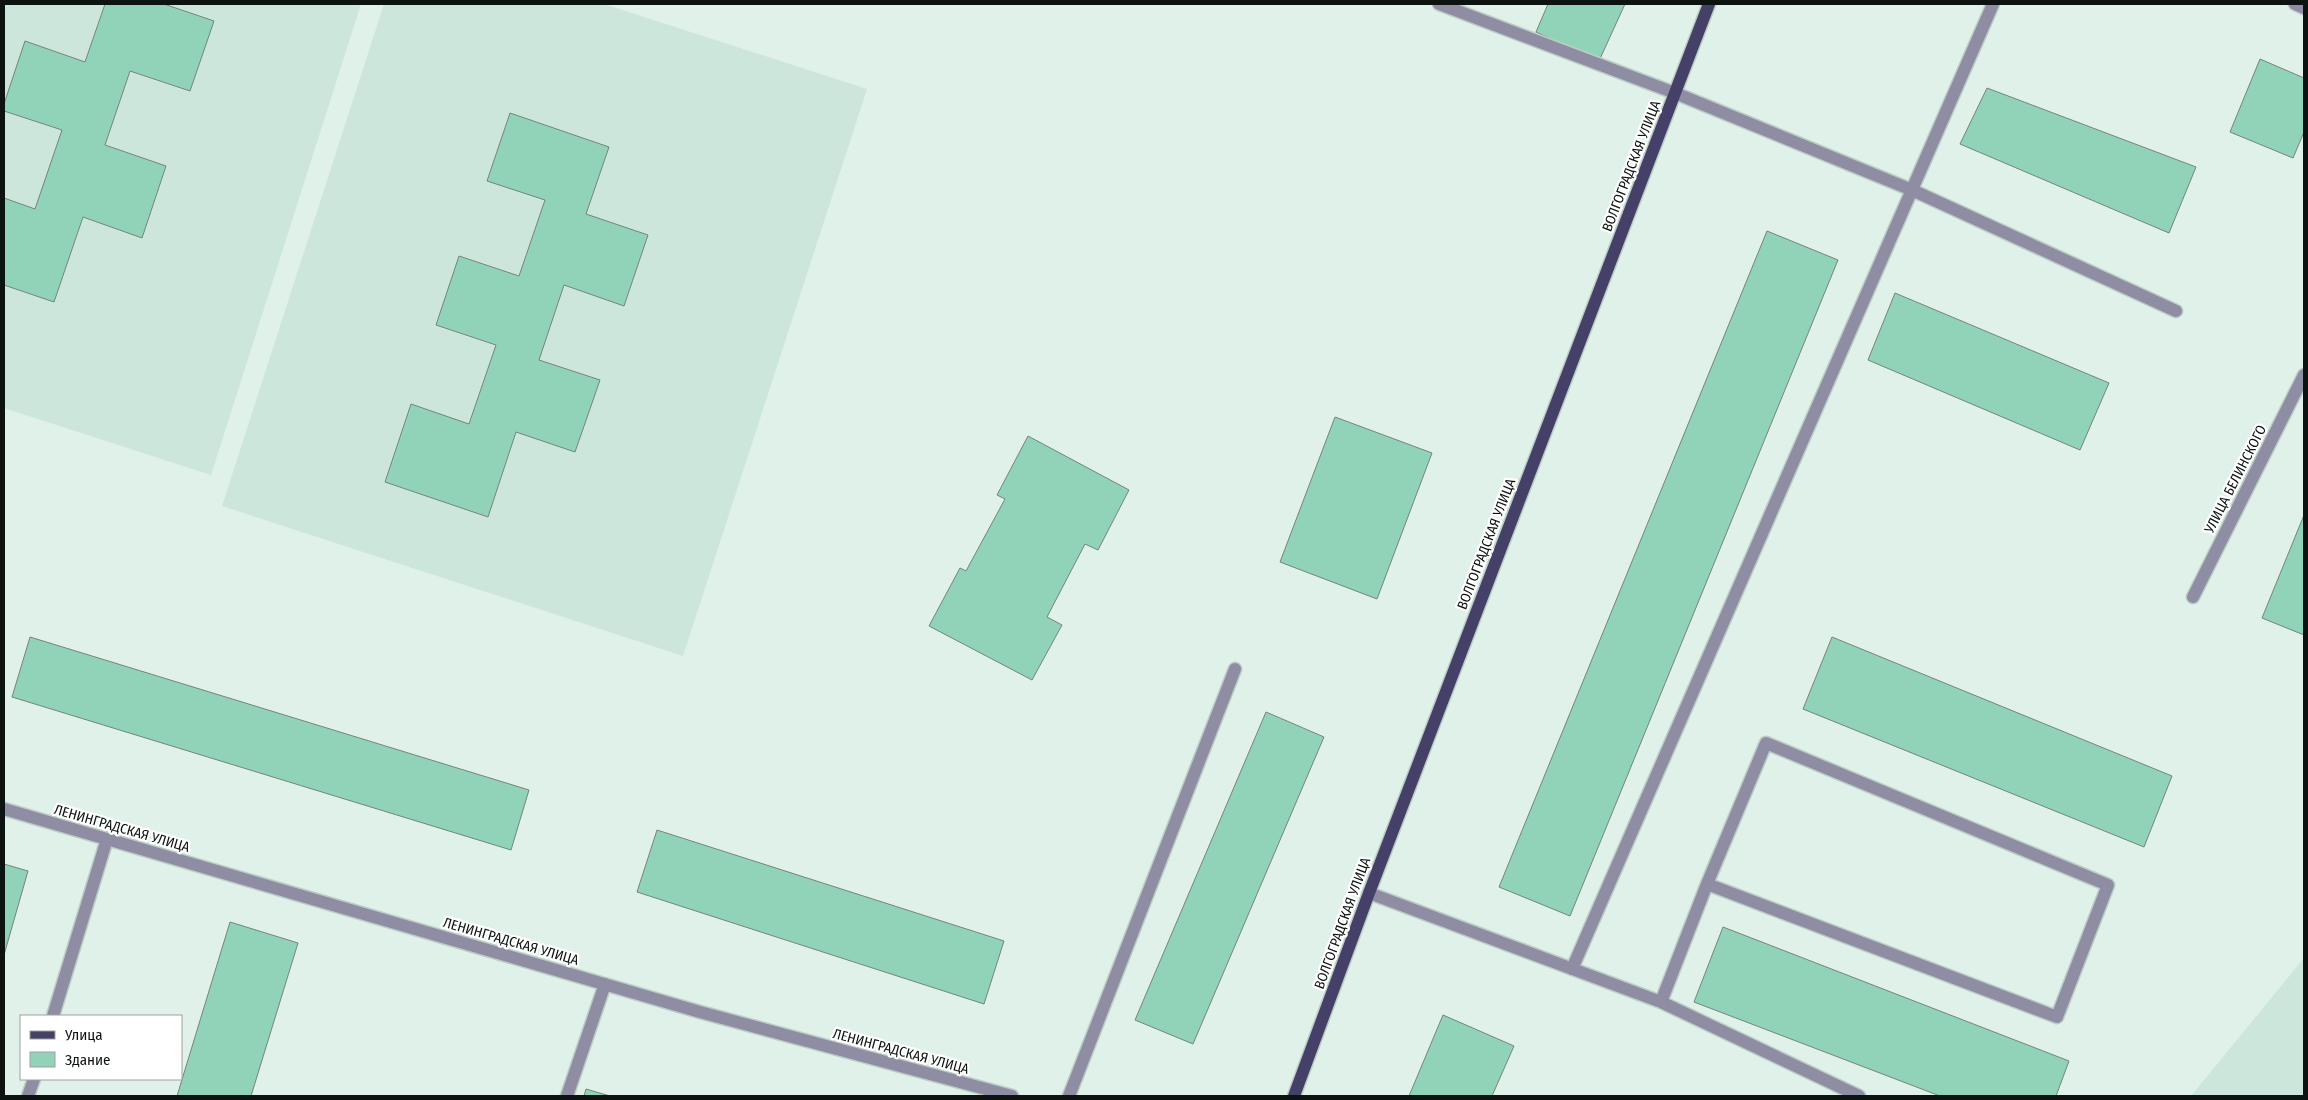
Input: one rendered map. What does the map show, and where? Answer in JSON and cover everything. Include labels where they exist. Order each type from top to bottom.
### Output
[{"type":"main road","name":"ВОЛГОГРАДСКАЯ УЛИЦА","points":[[1294,1096],[1368,893],[1709,4]]},
{"type":"street","points":[[1439,4],[1675,93],[1912,190],[2176,311]]},
{"type":"street","points":[[1572,969],[1994,4]]},
{"type":"street","points":[[2295,4],[2304,8]]},
{"type":"street","name":"УЛИЦА БЕЛИНСКОГО","points":[[2193,597],[2304,375]]},
{"type":"street","points":[[1069,1096],[1235,669]]},
{"type":"street","points":[[1661,1002],[1707,884],[1766,743],[2108,885],[2057,1017],[1707,884]]},
{"type":"street","name":"ЛЕНИНГРАДСКАЯ УЛИЦА","points":[[4,809],[605,984],[1012,1096]]},
{"type":"street","points":[[53,1015],[107,839]]},
{"type":"street","points":[[1368,893],[1661,1002],[1859,1096]]},
{"type":"street","points":[[567,1096],[605,984]]},
{"type":"street","points":[[28,1096],[34,1080]]},
{"type":"shaded area","points":[[4,4],[361,4],[211,475],[4,408]]},
{"type":"shaded area","points":[[384,4],[604,4],[867,89],[683,656],[222,506]]},
{"type":"shaded area","points":[[2304,958],[2304,1096],[2191,1096]]},
{"type":"building","points":[[105,4],[164,4],[214,21],[190,91],[130,71],[105,145],[166,166],[142,238],[83,217],[54,302],[4,285],[4,198],[35,209],[62,130],[4,111],[4,104],[25,41],[85,62]]},
{"type":"building","points":[[1548,4],[1625,4],[1599,61],[1536,32]]},
{"type":"building","points":[[2260,59],[2304,78],[2304,132],[2293,158],[2230,132]]},
{"type":"building","points":[[1987,88],[2196,167],[2169,233],[1960,144]]},
{"type":"building","points":[[510,113],[609,147],[586,214],[648,235],[624,306],[564,285],[539,360],[600,380],[575,452],[516,432],[488,517],[385,482],[411,404],[469,424],[496,345],[436,325],[459,256],[519,276],[545,200],[487,181]]},
{"type":"building","points":[[1767,231],[1838,260],[1570,916],[1499,887]]},
{"type":"building","points":[[1895,293],[2109,383],[2080,450],[1868,360]]},
{"type":"building","points":[[1335,417],[1432,453],[1377,599],[1280,562]]},
{"type":"building","points":[[1028,436],[1129,490],[1098,550],[1085,544],[1047,617],[1062,625],[1032,680],[929,626],[960,568],[966,571],[1005,499],[997,495]]},
{"type":"building","points":[[2304,515],[2304,635],[2262,618]]},
{"type":"building","points":[[30,637],[529,790],[511,850],[12,697]]},
{"type":"building","points":[[1832,637],[2172,776],[2144,847],[1803,709]]},
{"type":"building","points":[[1266,712],[1324,737],[1193,1044],[1135,1020]]},
{"type":"building","points":[[657,830],[1004,941],[984,1004],[637,892]]},
{"type":"building","points":[[4,864],[28,871],[4,955]]},
{"type":"building","points":[[230,922],[298,943],[251,1096],[177,1096]]},
{"type":"building","points":[[1723,927],[2069,1061],[2056,1096],[1940,1096],[1694,1002]]},
{"type":"building","points":[[1443,1015],[1514,1046],[1492,1096],[1409,1096]]},
{"type":"building","points":[[586,1089],[610,1096],[584,1096]]}]
